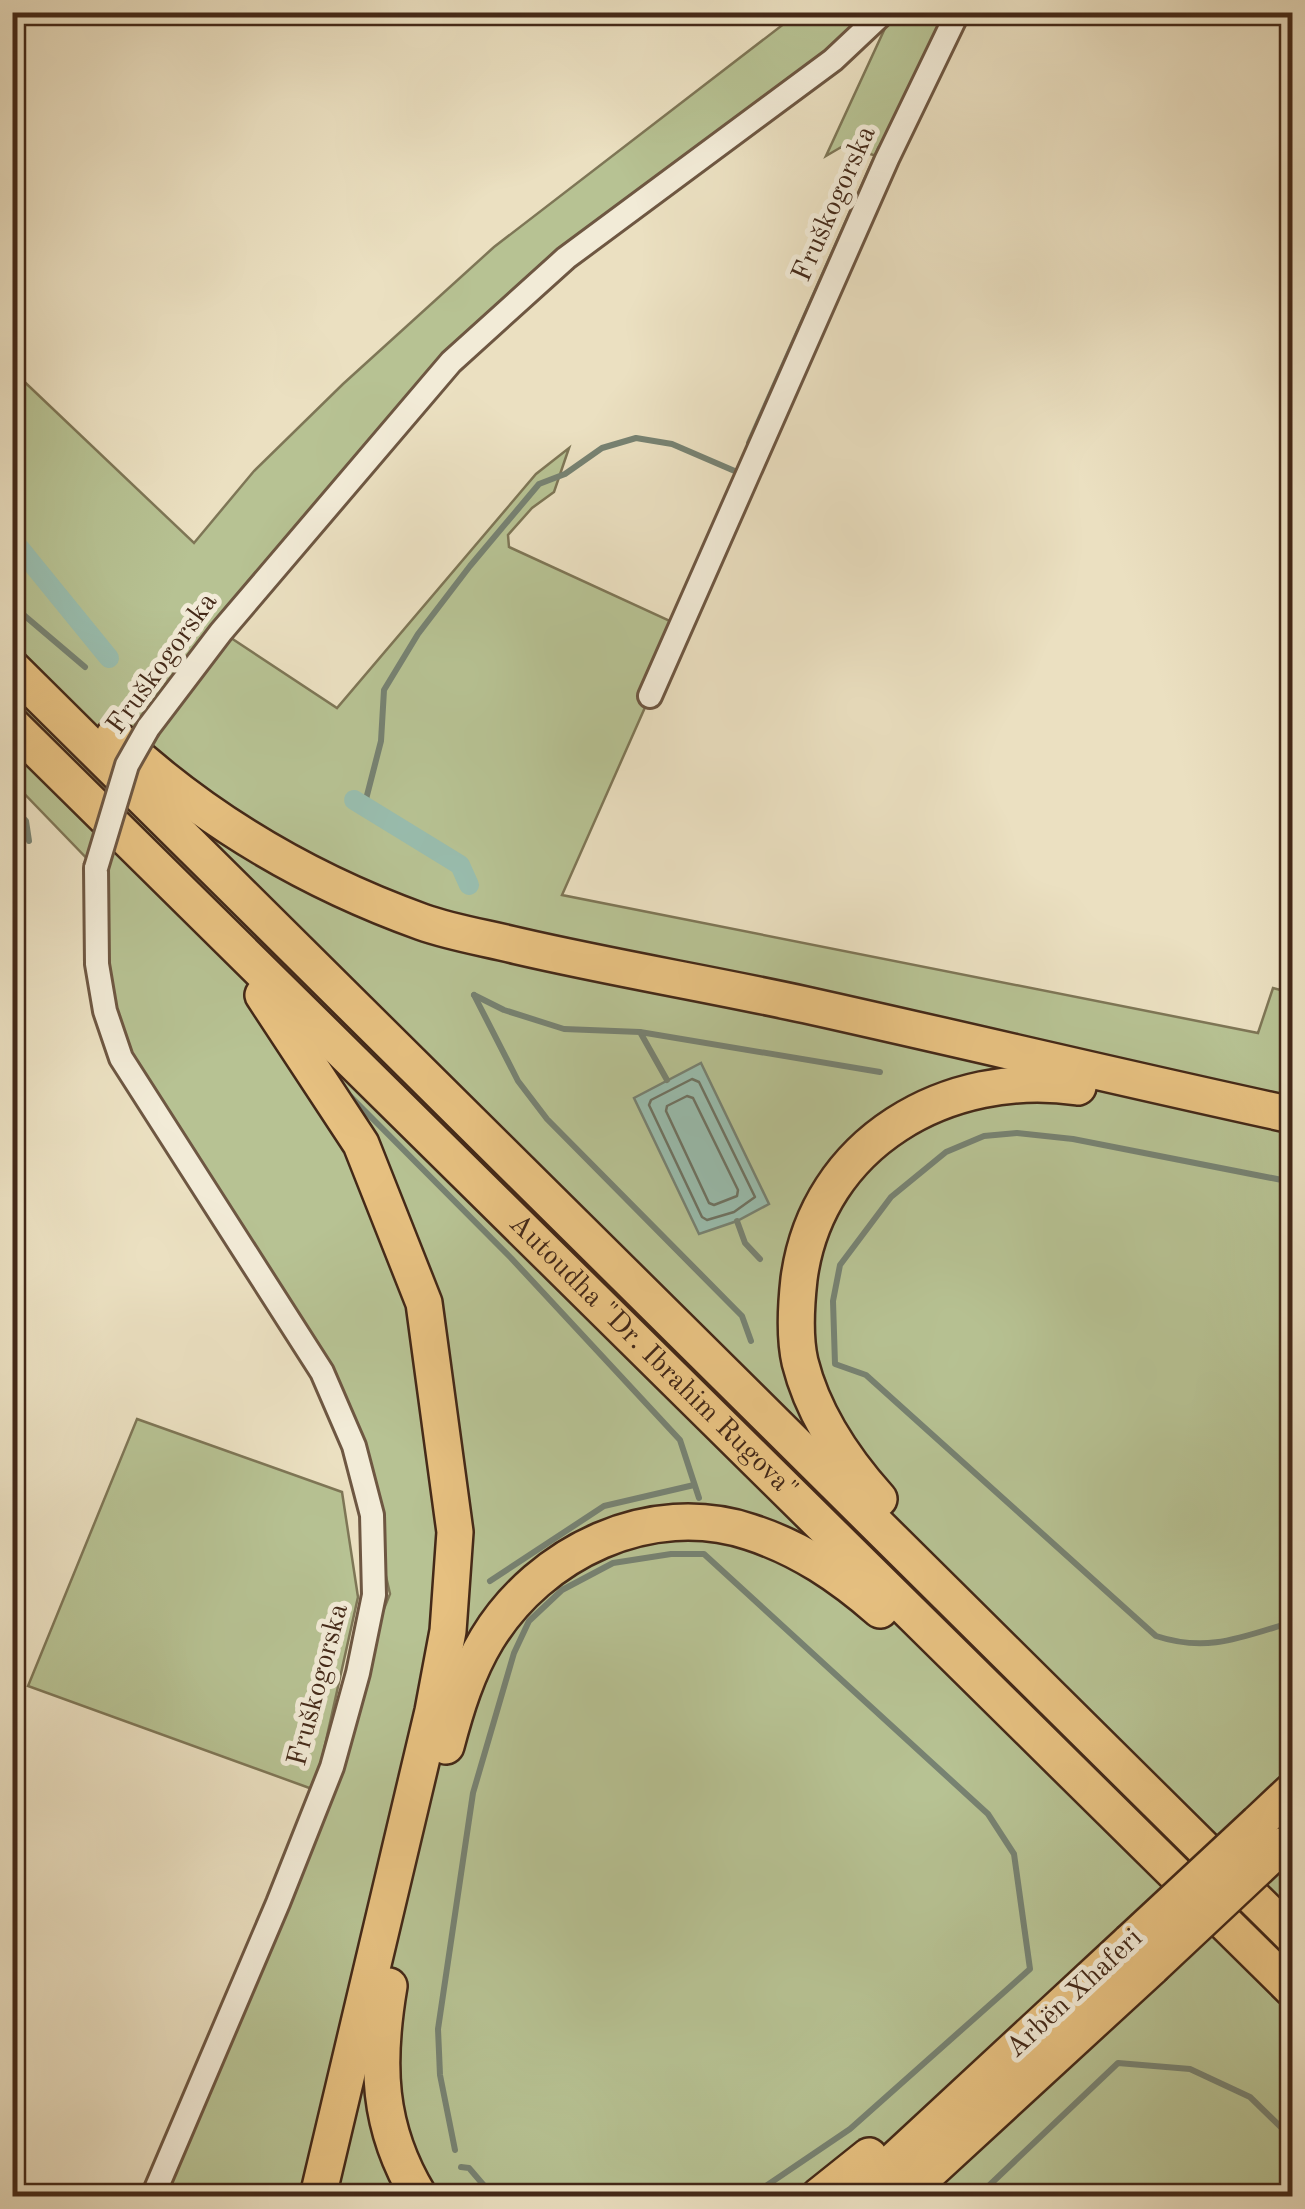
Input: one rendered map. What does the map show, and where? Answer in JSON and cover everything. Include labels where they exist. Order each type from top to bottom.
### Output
[{"type":"highway","points":[[12,649],[162,780],[229,829],[343,890],[426,924],[1292,1115]]},
{"type":"highway","points":[[12,668],[1292,1936]]},
{"type":"highway","name":"Autoudha \"Dr. Ibrahim Rugova\"","points":[[12,725],[1292,1989]]},
{"type":"highway","points":[[178,889],[270,1005],[361,1144],[424,1303],[456,1532],[448,1631],[432,1711],[318,2196]]},
{"type":"highway","points":[[1039,1686],[857,1474],[817,1411],[800,1360],[795,1308],[801,1261],[814,1220],[845,1171],[886,1132],[914,1113],[976,1089],[1050,1083],[1292,1134]]},
{"type":"highway","points":[[419,2196],[395,2149],[384,2101],[380,2044],[413,1873],[468,1676],[488,1637],[512,1606],[536,1580],[570,1555],[604,1538],[640,1527],[676,1524],[746,1530],[779,1542],[854,1586],[1122,1818]]},
{"type":"highway","name":"Arbën Xhaferi","points":[[856,2196],[982,2080],[1141,1954],[1277,1835],[1292,1791]]},
{"type":"highway","points":[[917,2196],[1141,1954]]},
{"type":"highway","points":[[819,2196],[870,2155],[982,2080]]},
{"type":"highway","points":[[903,2196],[969,2136]]},
{"type":"street","name":"Fruškogorska","points":[[153,2196],[332,1768],[374,1595],[372,1515],[354,1446],[322,1372],[121,1058],[105,1011],[97,964],[96,868],[127,765],[148,728],[206,650],[451,362],[566,258],[833,60],[884,12]]},
{"type":"street","name":"Fruškogorska","points":[[650,696],[880,177],[958,12]]},
{"type":"shaded area","points":[[879,12],[451,362],[222,632],[337,708],[536,474],[569,448],[554,492],[532,508],[508,535],[509,547],[681,626],[562,895],[1258,1033],[1273,988],[1292,993],[1292,2196],[166,2196],[390,1594],[360,1442],[105,1011],[96,868],[13,782],[12,370],[194,543],[254,471],[494,247],[798,13]]},
{"type":"shaded area","points":[[892,13],[958,13],[887,159],[843,146],[826,156]]},
{"type":"shaded area","points":[[137,1419],[342,1492],[358,1597],[315,1790],[28,1686]]},
{"type":"water","points":[[701,1063],[769,1204],[737,1221],[699,1234],[634,1098]]},
{"type":"waterway","points":[[949,51],[970,12]]},
{"type":"waterway","points":[[749,443],[880,148]]},
{"type":"waterway","points":[[364,807],[381,741],[384,690],[418,634],[539,484],[565,474],[602,448],[636,438],[672,444],[737,472],[739,469]]},
{"type":"waterway","points":[[17,545],[109,658]]},
{"type":"waterway","points":[[12,605],[85,667]]},
{"type":"waterway","points":[[354,800],[460,865],[469,885]]},
{"type":"waterway","points":[[12,806],[26,821],[29,841]]},
{"type":"waterway","points":[[474,995],[518,1081],[547,1119],[742,1316],[751,1341]]},
{"type":"waterway","points":[[474,995],[504,1010],[564,1029],[640,1032],[667,1080]]},
{"type":"waterway","points":[[640,1032],[880,1072]]},
{"type":"waterway","points":[[351,1097],[511,1258],[680,1440],[699,1498]]},
{"type":"waterway","points":[[1292,1182],[1073,1139],[1017,1133],[984,1136],[946,1152],[891,1197],[840,1265],[833,1301],[835,1364],[866,1375],[1156,1636],[1209,1643],[1241,1638],[1292,1622]]},
{"type":"waterway","points":[[737,1221],[745,1243],[760,1259]]},
{"type":"waterway","points":[[490,1581],[604,1506],[694,1485]]},
{"type":"waterway","points":[[455,2150],[440,2075],[438,2029],[473,1793],[514,1653],[529,1621],[562,1590],[613,1563],[671,1554],[704,1554],[988,1814],[1014,1854],[1030,1969],[850,2129],[751,2196]]},
{"type":"waterway","points":[[978,2196],[1118,2063],[1190,2069],[1250,2097],[1292,2138]]},
{"type":"waterway","points":[[461,2167],[469,2168],[493,2196]]}]
